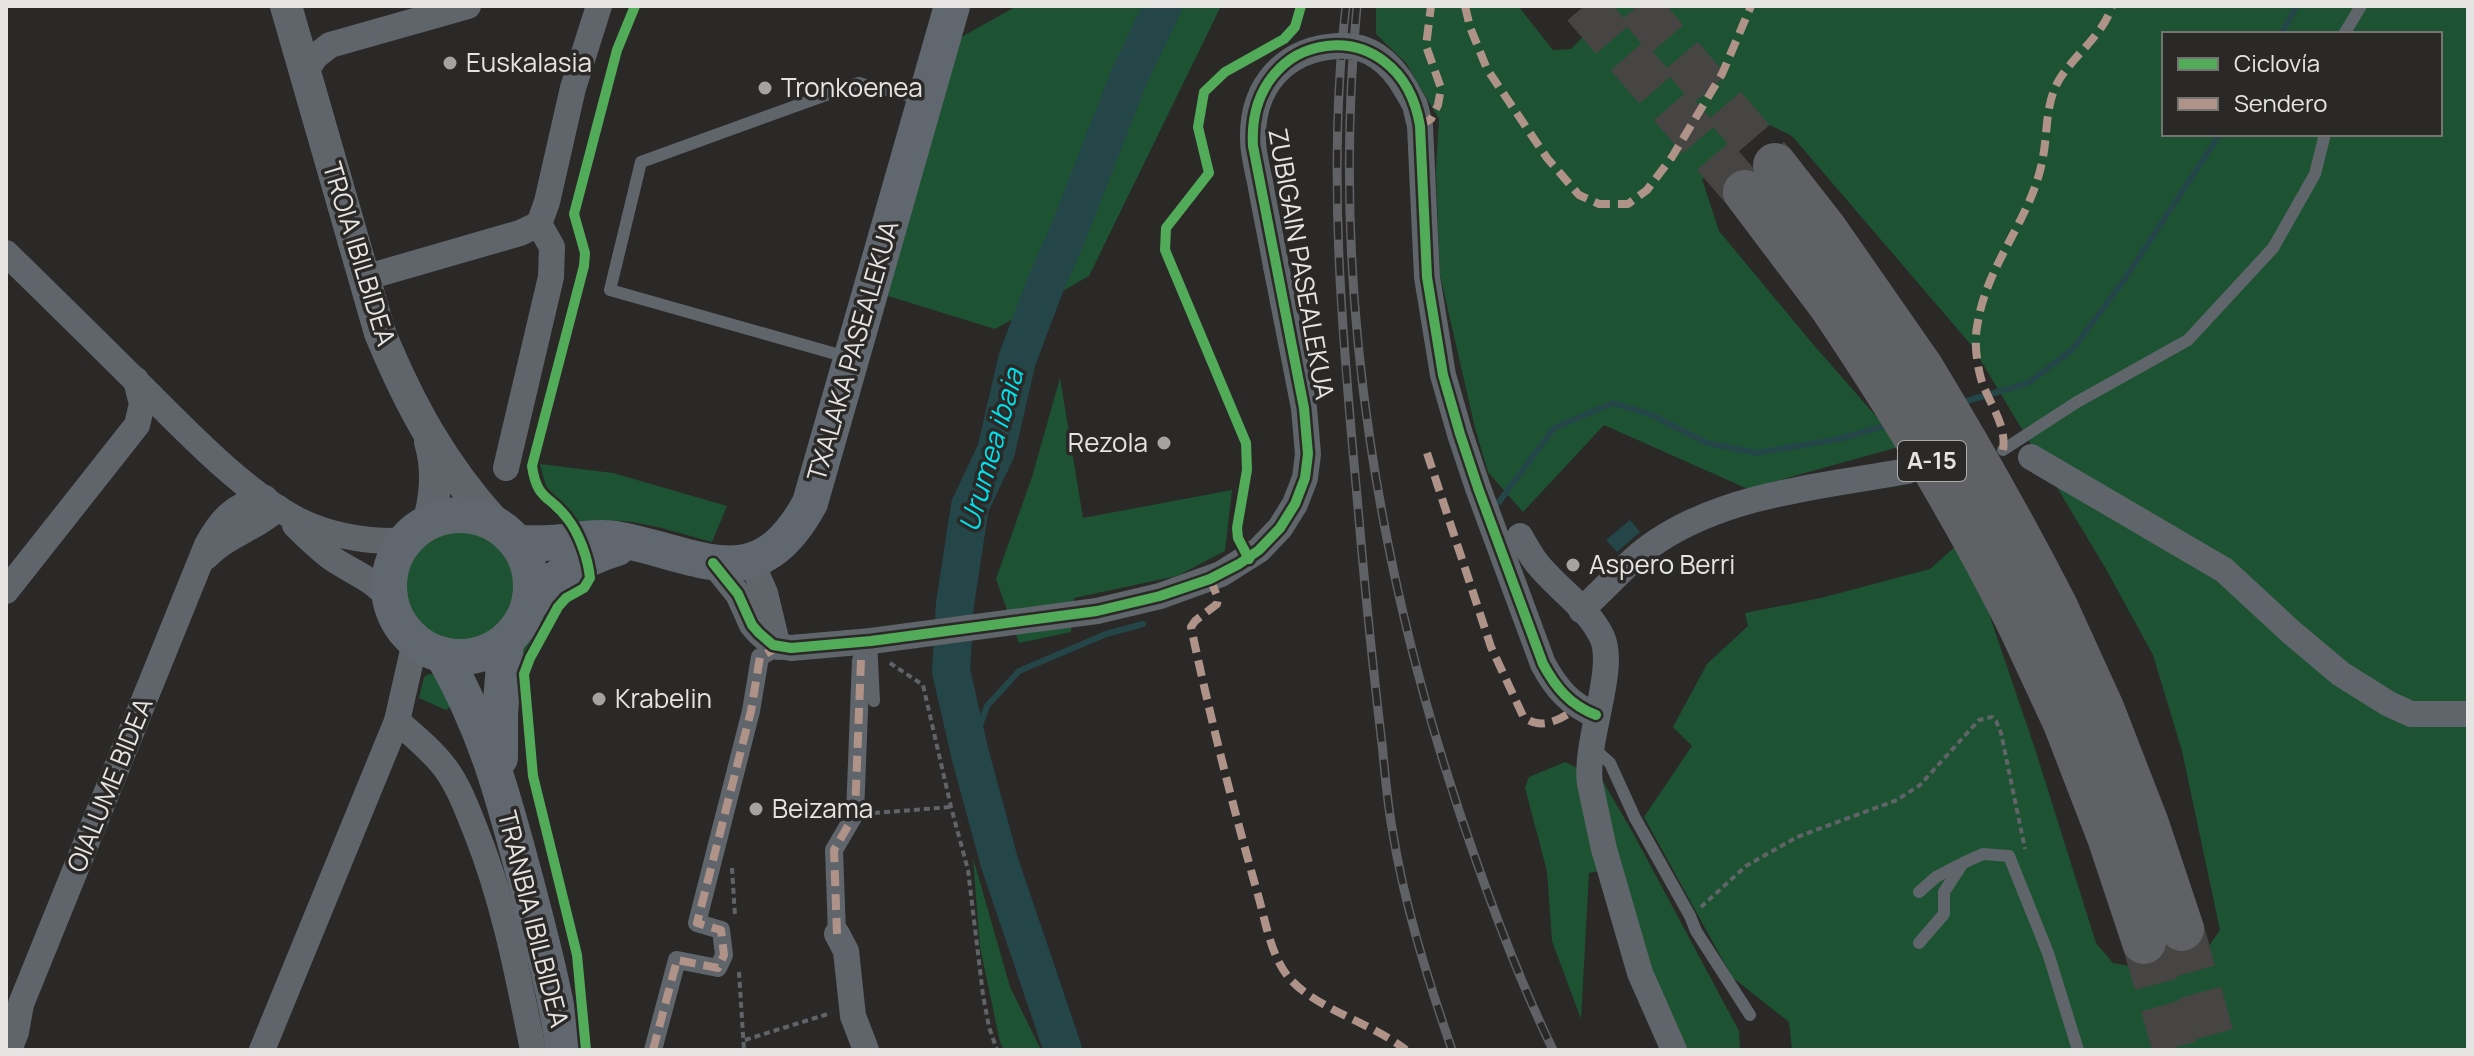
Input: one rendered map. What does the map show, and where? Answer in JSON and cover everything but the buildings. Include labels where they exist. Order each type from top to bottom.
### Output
[{"type":"highway","name":"A-15","points":[[2037,616],[1983,553],[1935,466],[1831,306],[1760,178],[1825,229],[1921,367],[2018,532],[2037,616],[2042,674],[2065,723],[2151,940],[2147,824],[2102,708],[2037,616]]},
{"type":"main road","name":"TXALAKA PASEALEKUA","points":[[507,533],[548,543],[587,538],[613,539],[713,563],[731,564],[751,561],[767,554],[793,533],[810,503],[952,6]]},
{"type":"main road","points":[[469,515],[507,533],[526,557],[532,589],[524,618],[506,641],[477,656],[460,657],[429,648],[403,630],[390,600],[391,569],[396,554],[416,532],[441,517],[469,515]]},
{"type":"main road","name":"TXALAKA PASEALEKUA","points":[[529,605],[560,575],[578,563],[607,551],[638,544]]},
{"type":"main road","name":"TRANBIA IBILBIDEA","points":[[501,787],[500,714],[506,641]]},
{"type":"main road","name":"TRANBIA IBILBIDEA","points":[[429,648],[477,719],[501,787],[547,961],[564,1050]]},
{"type":"street","name":"TROIA IBILBIDEA","points":[[286,6],[380,333],[432,447],[435,494],[416,532]]},
{"type":"street","points":[[305,72],[316,56],[330,45],[468,6]]},
{"type":"street","points":[[364,278],[520,233],[539,224],[547,202],[573,88],[597,8]]},
{"type":"street","name":"ZUBIGAIN PASEALEKUA","points":[[778,647],[871,649],[1097,611],[1210,579],[1239,564],[1270,540],[1295,504],[1305,478],[1308,454],[1307,432],[1252,136],[1256,106],[1276,71],[1302,53],[1348,45],[1363,48],[1388,63],[1415,105],[1420,126],[1424,243],[1436,335],[1443,375],[1460,434],[1543,664],[1563,695],[1578,707],[1596,715]]},
{"type":"street","points":[[506,468],[551,277],[552,247],[539,224]]},
{"type":"street","points":[[6,253],[199,444],[271,503],[314,545],[373,581],[390,600]]},
{"type":"street","points":[[6,591],[137,425],[142,404],[136,380]]},
{"type":"street","name":"TROIA IBILBIDEA","points":[[426,432],[459,479],[507,533]]},
{"type":"street","points":[[2031,457],[2224,570],[2341,674],[2389,704],[2411,714],[2468,714]]},
{"type":"street","points":[[1581,610],[1630,562],[1659,540],[1707,515],[1758,499],[1907,471]]},
{"type":"street","points":[[271,503],[318,529],[339,535],[383,542],[416,532]]},
{"type":"street","name":"OIALUME BIDEA","points":[[12,1028],[198,565],[230,537],[266,518],[271,503]]},
{"type":"street","points":[[1520,536],[1536,562],[1597,629],[1606,651],[1588,773],[1604,849],[1640,973],[1674,1050]]},
{"type":"street","points":[[751,561],[765,593],[778,647]]},
{"type":"street","points":[[713,563],[738,594],[752,625],[767,641],[778,647]]},
{"type":"street","points":[[653,1050],[677,960],[718,968],[724,955],[721,930],[697,923],[751,711],[760,657],[778,647]]},
{"type":"street","points":[[262,1050],[429,648]]},
{"type":"street","points":[[866,1050],[853,1016],[846,951],[837,934],[834,850],[855,814],[871,649]]},
{"type":"street","points":[[397,721],[426,746],[446,770],[465,803],[490,866],[515,954],[533,1050]]},
{"type":"lane","points":[[2345,32],[2361,6]]},
{"type":"lane","points":[[851,358],[610,290],[641,162],[859,83],[925,99]]},
{"type":"lane","points":[[2003,450],[2077,402],[2188,340],[2273,248],[2315,174],[2324,136]]},
{"type":"lane","points":[[871,649],[874,701]]},
{"type":"lane","points":[[1591,746],[1610,763],[1635,818],[1696,931],[1750,1015]]},
{"type":"lane","points":[[1919,892],[1936,877],[1983,854],[2009,856],[2048,953],[2078,1050]]},
{"type":"lane","points":[[1919,943],[1944,914],[1944,892],[1963,863]]},
{"type":"path","points":[[871,649],[923,685],[968,870],[983,995],[997,1050]]},
{"type":"path","points":[[1690,916],[1746,866],[1797,837],[1897,800],[1920,785],[1979,720],[1992,717],[2001,733],[2026,855]]},
{"type":"path","points":[[855,814],[951,807]]},
{"type":"path","points":[[744,1040],[829,1012],[853,1016]]},
{"type":"green space","points":[[1017,6],[1221,6],[1089,276],[995,329],[888,296],[954,41]]},
{"type":"green space","points":[[1376,6],[1518,6],[1553,50],[1571,49],[1613,6],[2468,6],[2468,1050],[1792,1050],[1789,1022],[1732,977],[1644,817],[1692,746],[1673,727],[1707,664],[1748,626],[1745,613],[1821,598],[1930,569],[1956,546],[1986,605],[2096,943],[2113,963],[2140,968],[2207,949],[2220,930],[2182,751],[2153,655],[2106,569],[1972,346],[1792,136],[1762,121],[1702,179],[1719,231],[1902,446],[1748,489],[1604,425],[1523,512],[1488,472],[1475,428],[1440,275],[1436,170],[1439,119],[1406,63],[1376,34]]},
{"type":"green space","points":[[1060,378],[1083,518],[1232,490],[1225,551],[1177,576],[1074,598],[1071,632],[1019,643],[996,579],[1032,477]]},
{"type":"green space","points":[[540,464],[613,473],[727,506],[712,542],[627,522],[610,520],[575,525],[551,496]]},
{"type":"green space","points":[[460,532],[481,536],[498,548],[510,565],[514,586],[510,607],[498,624],[481,636],[460,640],[439,636],[422,624],[410,607],[406,586],[410,565],[422,548],[439,536]]},
{"type":"green space","points":[[586,573],[583,584],[557,600],[520,668],[511,667],[550,603]]},
{"type":"green space","points":[[436,675],[457,702],[446,710],[419,698],[424,677]]},
{"type":"green space","points":[[1565,762],[1602,780],[1739,1031],[1740,1050],[1681,1050],[1645,970],[1618,867],[1589,873],[1581,1019],[1552,941],[1547,871],[1525,788],[1529,777]]},
{"type":"green space","points":[[973,858],[1010,987],[1041,1050],[1004,1050],[1000,1042],[980,947]]},
{"type":"water","points":[[1630,520],[1640,532],[1617,552],[1606,540]]},
{"type":"waterway","name":"Urumea ibaia","points":[[1063,1050],[999,861],[970,754],[951,671],[955,604],[970,506],[996,451],[1017,360],[1129,77],[1163,6]]},
{"type":"waterway","points":[[2282,32],[2297,6]]},
{"type":"waterway","points":[[1960,403],[2028,383],[2072,350],[2124,280],[2219,136]]},
{"type":"waterway","points":[[1499,502],[1554,428],[1613,403],[1652,415],[1707,443],[1757,453],[1839,439],[1888,425]]},
{"type":"waterway","points":[[970,754],[987,706],[1019,671],[1106,634],[1143,624]]},
{"type":"tunnel","points":[[1584,6],[1745,192]]},
{"type":"tunnel","points":[[1638,6],[1775,165]]},
{"type":"tunnel","points":[[2182,929],[2216,1050]]},
{"type":"tunnel","points":[[2144,942],[2175,1050]]},
{"type":"railway","points":[[1346,6],[1338,128],[1339,251],[1346,374],[1368,620],[1387,796],[1397,856],[1417,940],[1452,1050]]},
{"type":"railway","points":[[1357,6],[1350,115],[1350,224],[1357,333],[1370,442],[1389,550],[1414,657],[1478,866],[1522,982],[1553,1050]]},
{"type":"marked path","points":[[1420,126],[1431,119],[1441,88],[1426,46],[1431,6]]},
{"type":"marked path","points":[[1465,6],[1487,69],[1547,158],[1579,195],[1599,204],[1628,204],[1647,190],[1672,157],[1722,74],[1751,6]]},
{"type":"marked path","points":[[2003,450],[2003,432],[1977,362],[1976,333],[1982,304],[2037,180],[2054,89],[2102,26],[2112,6]]},
{"type":"marked path","points":[[1427,453],[1491,647],[1523,716],[1537,723],[1551,722],[1578,707]]},
{"type":"marked path","points":[[1210,579],[1218,598],[1217,604],[1191,627],[1231,795],[1274,951],[1284,971],[1303,991],[1406,1050]]},
{"type":"marked path","points":[[653,1050],[677,960],[718,968],[724,955],[721,930],[697,923],[751,711],[760,657],[778,647]]},
{"type":"marked path","points":[[837,934],[834,850],[855,814],[861,660]]},
{"type":"cycle path","points":[[586,1050],[577,955],[533,776],[524,674],[558,607],[566,598],[584,588],[590,578],[585,554],[575,531],[537,486],[532,466],[584,266],[585,253],[574,214],[617,50],[635,6]]},
{"type":"cycle path","points":[[1249,559],[1238,538],[1237,528],[1247,470],[1246,443],[1165,250],[1166,228],[1209,173],[1198,127],[1204,92],[1225,72],[1284,39],[1295,27],[1301,6]]},
{"type":"cycle path","points":[[713,563],[738,594],[759,633],[773,645],[791,648],[871,641],[1097,611],[1160,596],[1210,579],[1259,550],[1280,528],[1295,504],[1305,478],[1308,454],[1304,408],[1253,146],[1257,106],[1273,75],[1297,55],[1326,46],[1357,48],[1384,62],[1407,87],[1420,126],[1427,277],[1443,375],[1478,488],[1543,664],[1565,695],[1596,715]]},
{"type":"place","name":"Euskalasia","points":[[450,63]]},
{"type":"place","name":"Tronkoenea","points":[[765,88]]},
{"type":"place","name":"Rezola","points":[[1164,443]]},
{"type":"place","name":"Aspero Berri","points":[[1573,565]]},
{"type":"place","name":"Krabelin","points":[[599,699]]},
{"type":"place","name":"Beizama","points":[[756,809]]}]
